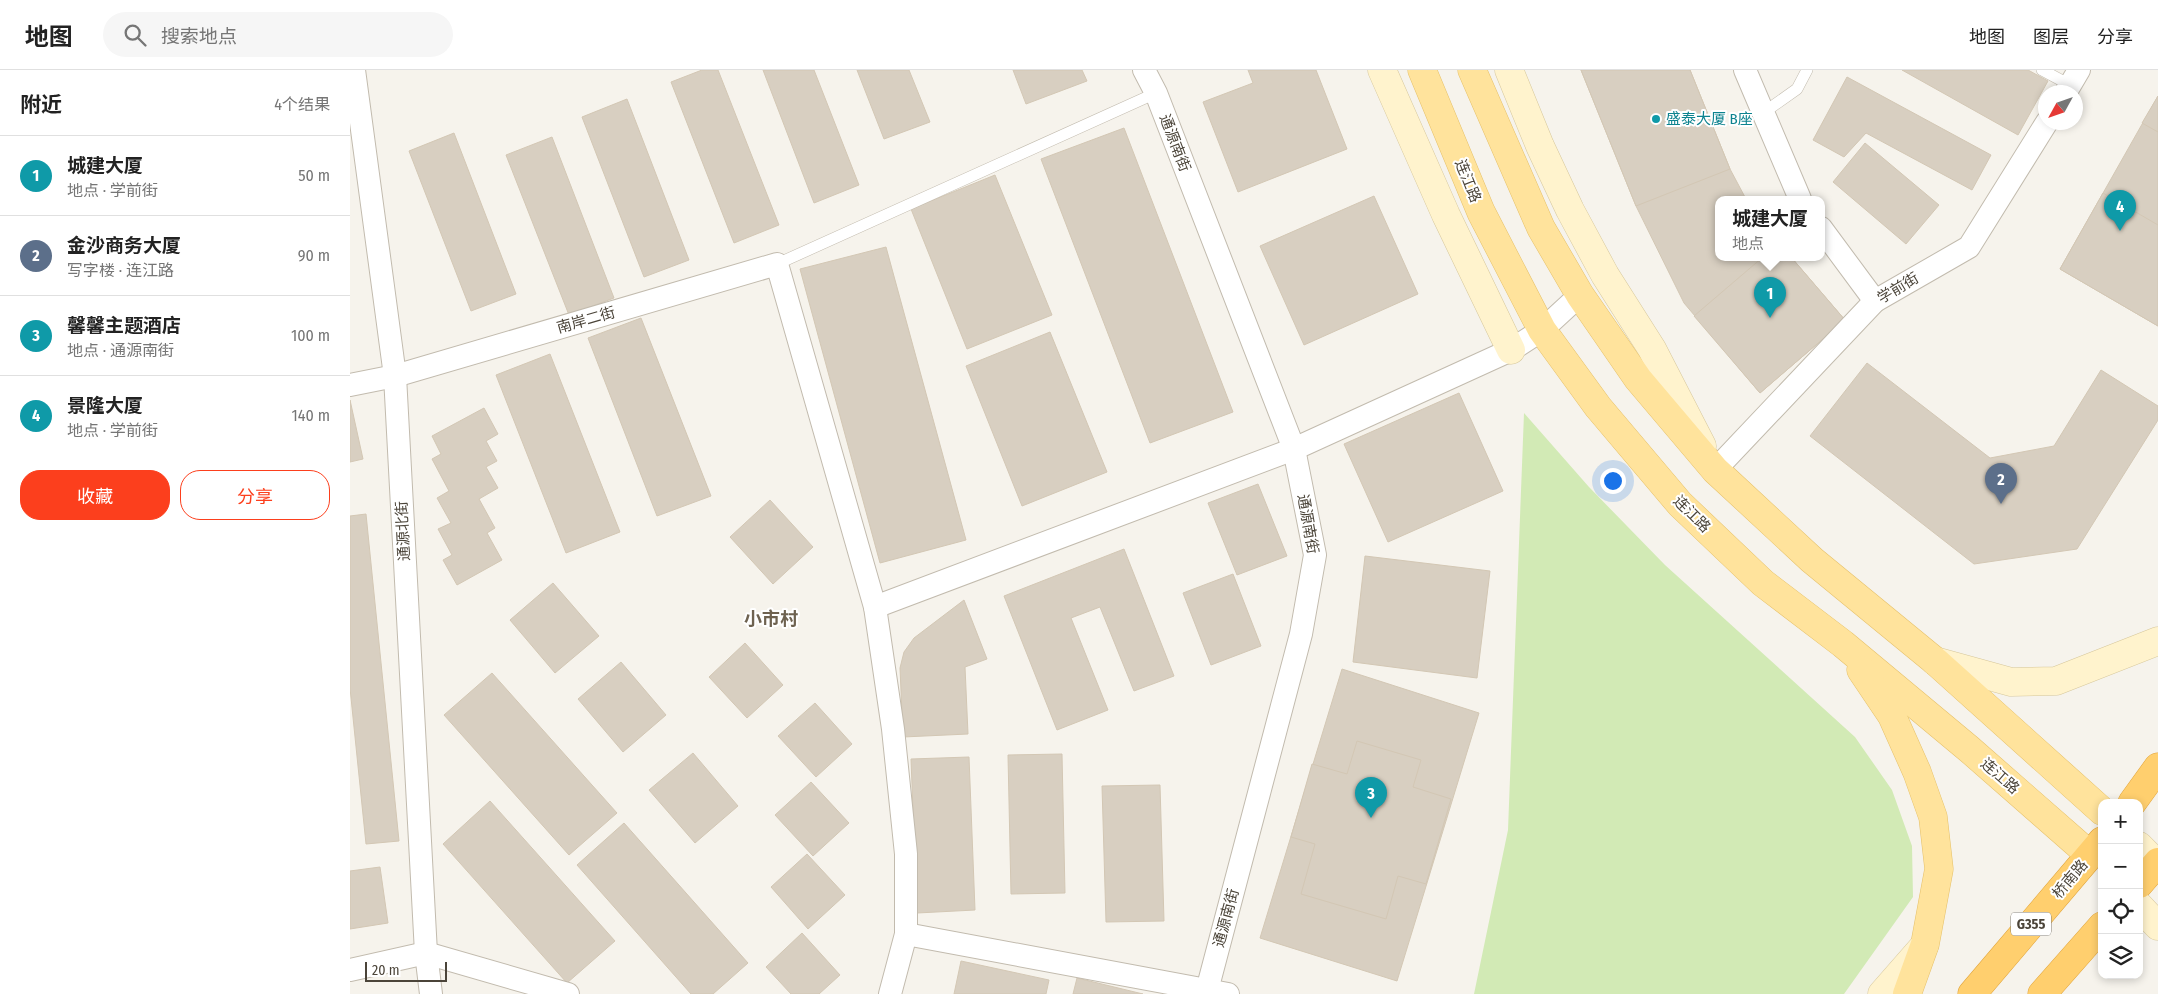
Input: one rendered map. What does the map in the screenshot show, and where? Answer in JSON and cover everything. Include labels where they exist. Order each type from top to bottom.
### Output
[{"type":"highway","points":[[2135,799],[2158,767]]},
{"type":"highway","name":"桥南路","points":[[1972,994],[2098,854]]},
{"type":"highway","points":[[2042,994],[2098,931]]},
{"type":"main road","points":[[1382,70],[1446,215],[1511,350]]},
{"type":"main road","name":"连江路","points":[[1422,70],[1481,212],[1542,330],[1598,407],[1680,504],[1763,583],[1843,644],[2098,854]]},
{"type":"main road","points":[[1472,70],[1541,228],[1580,295],[1638,379],[1715,470],[1812,560],[1935,661],[2098,807]]},
{"type":"main road","points":[[1509,70],[1540,146],[1570,210],[1605,275],[1652,349],[1715,470]]},
{"type":"main road","points":[[1935,661],[2011,682],[2056,681],[2158,641]]},
{"type":"main road","points":[[1843,644],[1892,716],[1917,772],[1933,817],[1939,869],[1925,944],[1907,994]]},
{"type":"main road","points":[[2143,910],[2158,926]]},
{"type":"main road","points":[[1882,994],[1925,944]]},
{"type":"street","name":"通源北街","points":[[354,70],[395,376],[426,953],[431,994]]},
{"type":"street","name":"通源南街","points":[[1144,70],[1156,93],[1294,449],[1315,555],[1301,634],[1214,992]]},
{"type":"street","points":[[1745,70],[1799,196]]},
{"type":"street","name":"学前街","points":[[1715,470],[1875,301],[1969,246],[2042,130]]},
{"type":"street","points":[[1825,233],[1875,301]]},
{"type":"street","name":"南岸二街","points":[[350,385],[395,376],[777,264]]},
{"type":"street","points":[[777,264],[875,607],[893,729],[906,854],[906,934],[890,994]]},
{"type":"street","points":[[875,607],[1294,449],[1511,350],[1542,330],[1580,295]]},
{"type":"street","points":[[906,934],[1214,992]]},
{"type":"street","points":[[350,970],[426,953],[568,994]]},
{"type":"lane","points":[[1763,113],[1797,89],[1807,70]]},
{"type":"lane","points":[[2042,70],[2072,83]]},
{"type":"lane","points":[[777,264],[1156,93]]},
{"type":"green space","points":[[1524,413],[1589,487],[1665,565],[1855,737],[1892,790],[1912,846],[1913,897],[1844,994],[1474,994],[1508,830]]},
{"type":"building","points":[[702,70],[718,70],[779,225],[734,243],[671,82]]},
{"type":"building","points":[[763,70],[814,70],[859,185],[814,203]]},
{"type":"building","points":[[857,70],[909,70],[930,122],[884,139]]},
{"type":"building","points":[[1013,70],[1082,70],[1087,81],[1026,104]]},
{"type":"building","points":[[1248,70],[1316,70],[1347,149],[1238,192],[1203,102],[1253,83]]},
{"type":"building","points":[[1581,70],[1690,70],[1730,169],[1744,196],[1715,196],[1715,261],[1794,261],[1845,320],[1760,393],[1684,303],[1636,206]]},
{"type":"building","name":"盛泰大厦 B座","points":[[1581,70],[1690,70],[1730,169],[1636,206]]},
{"type":"building","points":[[1902,70],[2028,70],[2048,81],[2046,85],[2038,85],[2038,99],[2018,135]]},
{"type":"building","points":[[1847,77],[1991,155],[1972,190],[1866,133],[1844,157],[1813,140]]},
{"type":"building","points":[[2158,96],[2158,326],[2060,269]]},
{"type":"building","points":[[2158,96],[2158,132],[2142,123]]},
{"type":"building","points":[[627,99],[689,260],[644,277],[582,117]]},
{"type":"building","points":[[1124,128],[1233,412],[1150,443],[1041,159]]},
{"type":"building","points":[[454,133],[516,294],[471,311],[409,151]]},
{"type":"building","points":[[552,137],[614,298],[569,315],[506,155]]},
{"type":"building","points":[[1865,143],[1939,205],[1906,244],[1833,182]]},
{"type":"building","points":[[995,175],[1052,315],[967,349],[911,209]]},
{"type":"building","points":[[2103,193],[2158,225],[2158,326],[2060,269]]},
{"type":"building","points":[[1374,196],[1418,294],[1304,345],[1260,246]]},
{"type":"building","points":[[886,247],[966,540],[880,563],[800,269]]},
{"type":"building","points":[[1758,261],[1794,261],[1845,320],[1760,393],[1694,316]]},
{"type":"building","points":[[641,318],[711,496],[657,516],[588,338]]},
{"type":"building","points":[[1050,332],[1107,472],[1022,506],[966,366]]},
{"type":"building","points":[[550,354],[620,532],[566,553],[496,375]]},
{"type":"building","points":[[1867,363],[1990,458],[2054,446],[2101,370],[2158,406],[2158,420],[2077,549],[1974,564],[1810,436]]},
{"type":"building","points":[[1459,393],[1503,491],[1388,542],[1344,444]]},
{"type":"building","points":[[350,400],[363,459],[350,462]]},
{"type":"building","points":[[484,408],[498,434],[486,441],[497,461],[486,467],[498,488],[479,499],[495,528],[487,533],[502,560],[457,585],[443,560],[452,555],[438,529],[451,523],[437,498],[449,491],[432,459],[441,454],[432,436]]},
{"type":"building","points":[[1258,484],[1287,556],[1237,575],[1208,503]]},
{"type":"building","points":[[770,500],[813,547],[773,584],[730,537]]},
{"type":"building","points":[[366,514],[399,841],[366,844],[350,688],[350,516]]},
{"type":"building","points":[[1124,549],[1174,676],[1134,691],[1100,607],[1071,618],[1108,710],[1057,730],[1004,596]]},
{"type":"building","points":[[1365,556],[1490,571],[1477,678],[1353,662]]},
{"type":"building","points":[[1233,574],[1261,646],[1211,665],[1183,593]]},
{"type":"building","points":[[553,583],[599,636],[555,673],[510,620]]},
{"type":"building","points":[[964,600],[987,659],[965,667],[968,734],[903,737],[900,668],[904,652],[914,638]]},
{"type":"building","points":[[745,643],[783,685],[747,718],[709,677]]},
{"type":"building","points":[[621,662],[666,715],[623,752],[578,699]]},
{"type":"building","points":[[1342,669],[1479,713],[1397,981],[1260,938]]},
{"type":"building","points":[[492,673],[617,813],[569,855],[444,715]]},
{"type":"building","points":[[815,703],[852,744],[816,777],[778,736]]},
{"type":"building","points":[[1357,741],[1421,760],[1413,787],[1451,799],[1426,884],[1398,876],[1386,919],[1301,894],[1315,844],[1291,837],[1312,764],[1347,774]]},
{"type":"building","points":[[693,753],[738,806],[695,843],[649,790]]},
{"type":"building","points":[[1062,754],[1065,893],[1011,894],[1008,755]]},
{"type":"building","points":[[969,757],[975,910],[917,913],[911,759]]},
{"type":"building","points":[[811,782],[849,823],[813,856],[775,815]]},
{"type":"building","points":[[1160,785],[1164,921],[1106,922],[1102,786]]},
{"type":"building","points":[[490,801],[615,941],[567,983],[443,844]]},
{"type":"building","points":[[624,823],[748,963],[713,994],[691,994],[577,865]]},
{"type":"building","points":[[807,854],[845,895],[808,929],[771,887]]},
{"type":"building","points":[[380,867],[388,923],[350,929],[350,871]]},
{"type":"building","points":[[802,933],[840,975],[819,994],[791,994],[766,967]]},
{"type":"building","points":[[961,961],[1049,980],[1046,994],[954,994]]},
{"type":"building","points":[[1077,978],[1143,994],[1073,994]]},
{"type":"place","name":"盛泰大厦 B座","points":[[1656,119]]},
{"type":"place","name":"景隆大厦","points":[[2120,231]]},
{"type":"place","name":"城建大厦","points":[[1770,318]]},
{"type":"place","name":"金沙商务大厦","points":[[2001,504]]},
{"type":"place","name":"馨馨主题酒店","points":[[1371,818]]},
{"type":"district","name":"小市村","points":[[771,619]]}]
